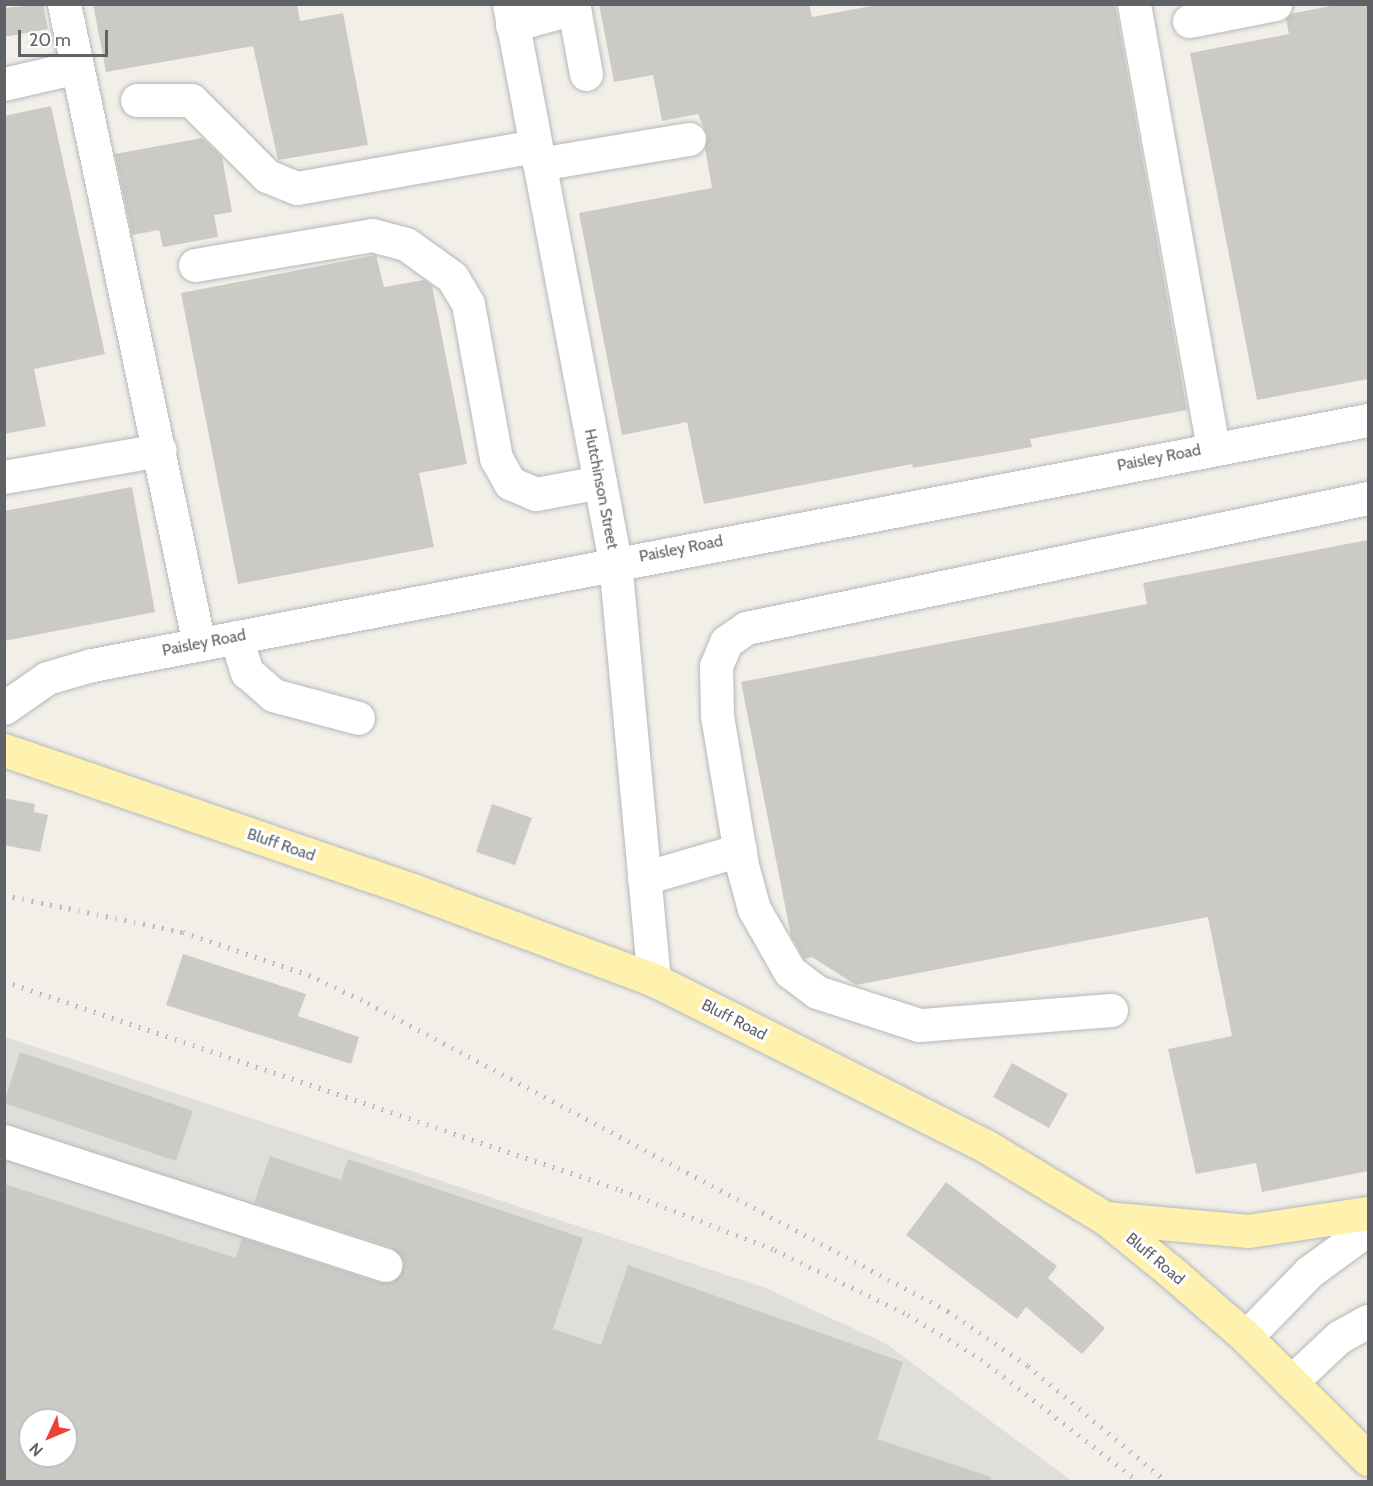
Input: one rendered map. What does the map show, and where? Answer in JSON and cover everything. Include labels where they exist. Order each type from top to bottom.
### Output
[{"type":"main road","name":"Bluff Road","points":[[4,750],[415,891],[654,980],[984,1145],[1105,1218],[1246,1337],[1368,1459]]},
{"type":"main road","points":[[1105,1218],[1248,1231],[1368,1213]]},
{"type":"street","points":[[64,4],[160,450],[199,644]]},
{"type":"street","points":[[1134,4],[1213,448]]},
{"type":"street","points":[[1189,21],[1275,4]]},
{"type":"street","points":[[510,15],[573,6],[586,74]]},
{"type":"street","name":"Hutchinson Street","points":[[510,15],[615,561],[654,980]]},
{"type":"street","points":[[4,84],[77,67]]},
{"type":"street","points":[[137,100],[190,100],[267,176],[297,189],[537,155],[689,139]]},
{"type":"street","points":[[195,265],[372,235],[406,243],[452,277],[468,304],[496,458],[510,483],[536,494],[600,482]]},
{"type":"street","name":"Paisley Road","points":[[4,708],[47,678],[199,644],[615,561],[1368,420]]},
{"type":"street","points":[[4,477],[160,450]]},
{"type":"street","points":[[1111,1010],[919,1025],[817,992],[790,972],[770,942],[754,909],[740,849],[717,715],[716,666],[726,642],[747,627],[1368,498]]},
{"type":"street","points":[[236,637],[247,672],[273,695],[358,718]]},
{"type":"street","points":[[644,878],[740,849]]},
{"type":"street","points":[[4,1141],[385,1265]]},
{"type":"street","points":[[1246,1337],[1309,1272],[1368,1229]]},
{"type":"street","points":[[1291,1382],[1340,1337],[1368,1321]]},
{"type":"shaded area","points":[[5,1037],[763,1287],[885,1343],[1072,1481],[5,1482]]},
{"type":"building","points":[[43,4],[48,29],[4,37],[4,8]]},
{"type":"building","points":[[93,4],[297,4],[300,21],[343,13],[368,145],[278,160],[253,46],[106,72]]},
{"type":"building","points":[[599,4],[809,4],[812,17],[882,4],[1115,4],[1187,410],[1030,439],[1032,447],[913,468],[912,464],[704,504],[687,422],[622,435],[579,213],[712,188],[705,148],[707,135],[698,114],[662,121],[653,75],[614,82]]},
{"type":"building","points":[[1340,4],[1368,4],[1368,379],[1257,400],[1190,53],[1289,34],[1286,19],[1290,14]]},
{"type":"building","points":[[51,106],[105,354],[34,369],[46,426],[4,434],[4,116]]},
{"type":"building","points":[[202,138],[222,157],[232,212],[214,215],[218,237],[163,247],[159,230],[132,235],[115,154]]},
{"type":"building","points":[[376,255],[384,287],[424,280],[432,286],[467,464],[419,473],[434,547],[238,584],[181,293]]},
{"type":"building","points":[[132,487],[155,612],[4,641],[4,511]]},
{"type":"building","points":[[1368,540],[1368,1171],[1262,1192],[1256,1163],[1196,1174],[1168,1049],[1232,1036],[1208,917],[856,985],[812,957],[804,959],[791,936],[741,682],[1147,604],[1143,583]]},
{"type":"building","points":[[4,798],[35,804],[34,812],[48,815],[40,852],[4,845]]},
{"type":"building","points":[[492,804],[532,818],[515,865],[476,852]]},
{"type":"building","points":[[183,954],[306,994],[298,1016],[359,1037],[351,1064],[166,1005]]},
{"type":"building","points":[[20,1052],[193,1111],[176,1161],[4,1103]]},
{"type":"building","points":[[1012,1063],[1068,1094],[1049,1128],[993,1097]]},
{"type":"building","points":[[270,1156],[341,1180],[348,1159],[583,1238],[553,1329],[601,1345],[628,1265],[903,1362],[877,1439],[991,1477],[990,1482],[4,1482],[4,1184],[236,1258],[242,1238],[379,1283],[398,1278],[403,1262],[391,1247],[254,1203]]},
{"type":"building","points":[[946,1182],[1057,1266],[1048,1278],[1105,1328],[1082,1354],[1026,1307],[1017,1319],[906,1235]]},
{"type":"railway","points":[[4,895],[183,932],[309,975],[368,1003],[948,1311],[1028,1366],[1167,1482]]},
{"type":"railway","points":[[4,981],[621,1190],[775,1250],[908,1315],[981,1359],[1139,1482]]}]
